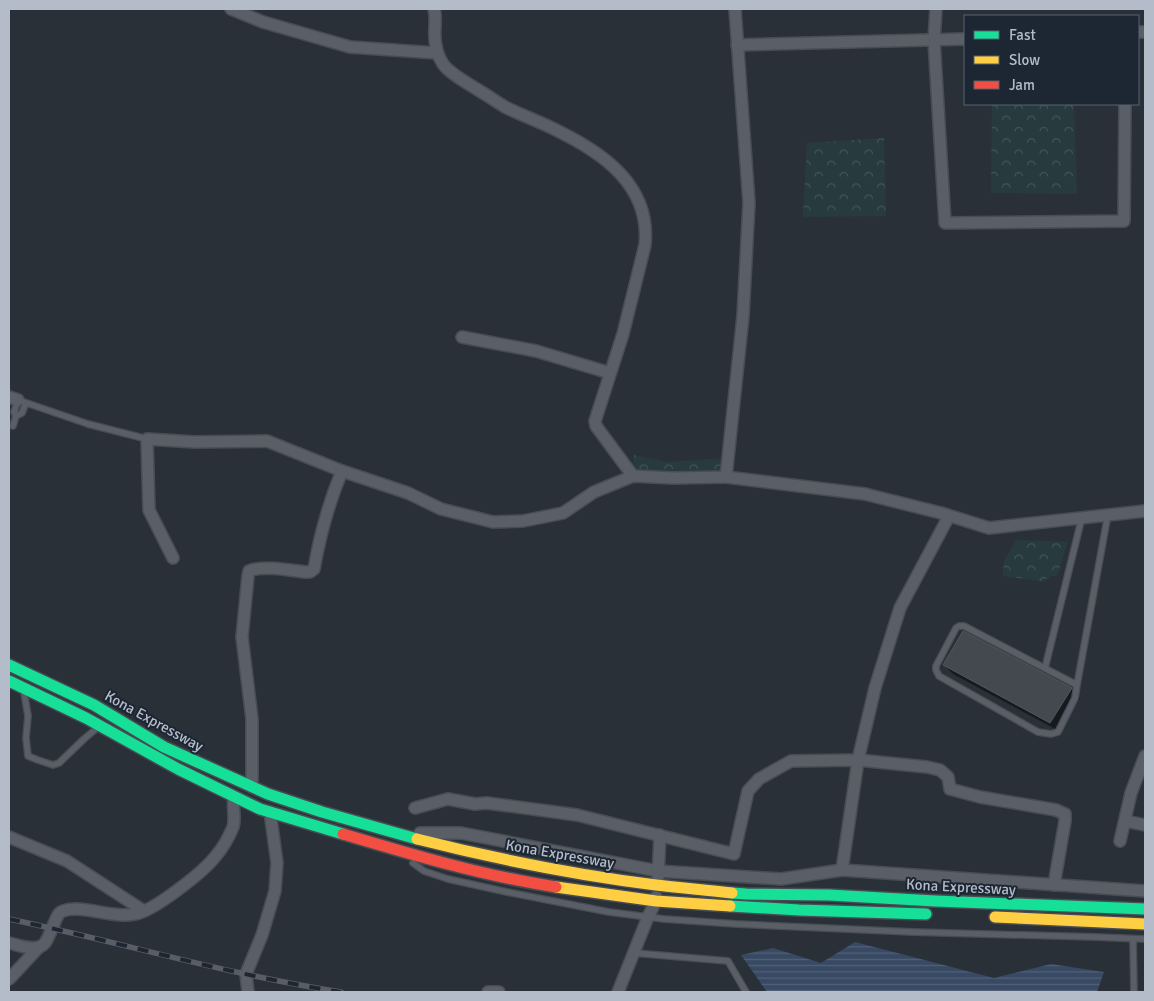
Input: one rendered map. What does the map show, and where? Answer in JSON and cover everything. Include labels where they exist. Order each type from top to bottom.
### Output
[{"type":"highway","name":"Kona Expressway","points":[[9,665],[94,705],[164,747],[268,794],[322,812],[480,855],[658,886],[746,894],[828,895],[1145,909]]},
{"type":"highway","name":"Kona Expressway","points":[[9,681],[86,718],[178,769],[234,797],[265,810],[424,858],[532,883],[656,901],[799,910],[936,914]]},
{"type":"highway","points":[[86,718],[94,705]]},
{"type":"highway","points":[[265,810],[268,794]]},
{"type":"highway","name":"Kona Expressway","points":[[986,917],[1145,924]]},
{"type":"street","points":[[231,9],[263,22],[350,47],[437,53]]},
{"type":"street","points":[[434,9],[434,33],[437,53],[447,69],[469,85],[506,107],[567,135],[593,150],[628,181],[638,199],[646,230],[642,262],[623,334],[595,421],[596,426],[633,476]]},
{"type":"street","points":[[726,477],[743,316],[749,203],[735,9]]},
{"type":"street","points":[[936,9],[934,40],[945,223],[1124,221],[1125,105]]},
{"type":"street","points":[[737,45],[964,39]]},
{"type":"street","points":[[462,337],[536,351],[610,373]]},
{"type":"street","points":[[173,558],[149,510],[147,439],[195,442],[267,442],[342,471],[408,493],[441,509],[493,522],[523,522],[562,513],[594,492],[633,476],[673,478],[726,477],[864,494],[989,528],[1145,510]]},
{"type":"street","points":[[252,787],[252,720],[242,637],[249,571],[256,568],[264,568],[310,572],[314,569],[326,514],[342,471]]},
{"type":"street","points":[[842,870],[858,760],[875,688],[900,608],[949,516]]},
{"type":"street","points":[[1120,840],[1132,793],[1145,756]]},
{"type":"street","points":[[415,808],[448,798],[476,804],[487,803],[577,815],[734,854],[748,791],[760,779],[791,761],[858,760],[890,763],[940,770],[948,777],[950,789],[980,797],[1056,810],[1065,814],[1054,885]]},
{"type":"street","points":[[9,978],[45,943],[61,911],[73,909],[117,915],[135,915],[155,906],[195,877],[215,857],[234,826],[234,797]]},
{"type":"street","points":[[248,992],[246,974],[262,935],[275,891],[277,862],[265,810]]},
{"type":"street","points":[[1125,821],[1145,825]]},
{"type":"street","points":[[395,833],[461,833],[658,871],[781,879],[842,870],[1145,890]]},
{"type":"street","points":[[618,992],[656,901],[660,835]]},
{"type":"street","points":[[9,837],[67,861],[144,911]]},
{"type":"street","points":[[9,943],[31,948],[39,947]]},
{"type":"street","points":[[488,992],[499,992]]},
{"type":"lane","points":[[13,426],[16,416],[14,412],[18,400],[88,424],[147,439]]},
{"type":"lane","points":[[1077,685],[964,626],[956,628],[936,666],[939,676],[1038,732],[1051,734],[1058,732],[1075,698],[1108,514]]},
{"type":"lane","points":[[1045,668],[1082,517]]},
{"type":"lane","points":[[24,687],[28,716],[26,738],[28,756],[53,765],[59,763],[101,726]]},
{"type":"lane","points":[[394,849],[424,871],[448,879],[609,912],[648,917],[746,924],[923,932],[1145,939]]},
{"type":"lane","points":[[1133,939],[1134,992]]},
{"type":"lane","points":[[634,953],[728,961],[746,992]]},
{"type":"green space","points":[[992,105],[1074,105],[1077,194],[991,193]]},
{"type":"green space","points":[[884,138],[886,216],[803,217],[807,143]]},
{"type":"green space","points":[[634,455],[668,462],[723,458],[725,476],[642,475],[633,464]]},
{"type":"green space","points":[[1016,540],[1068,542],[1057,576],[1045,579],[1045,582],[1003,576],[1004,561]]},
{"type":"water","points":[[855,942],[994,978],[1051,964],[1104,972],[1097,992],[767,992],[741,955],[773,948],[821,963]]},
{"type":"building","points":[[963,631],[1072,688],[1050,723],[943,665]]},
{"type":"railway","points":[[9,919],[257,977],[341,992]]},
{"type":"traffic: fast","points":[[9,665],[94,705],[164,747],[268,794],[322,812],[417,839]]},
{"type":"traffic: fast","points":[[9,681],[86,718],[178,769],[260,809],[343,834]]},
{"type":"traffic: fast","points":[[732,893],[829,895],[1145,909]]},
{"type":"traffic: fast","points":[[730,906],[926,914]]},
{"type":"traffic: slow","points":[[417,839],[506,860],[566,871],[656,885],[732,893]]},
{"type":"traffic: slow","points":[[556,887],[656,901],[730,906]]},
{"type":"traffic: slow","points":[[995,917],[1145,924]]},
{"type":"traffic: jam","points":[[343,834],[475,871],[556,887]]}]
